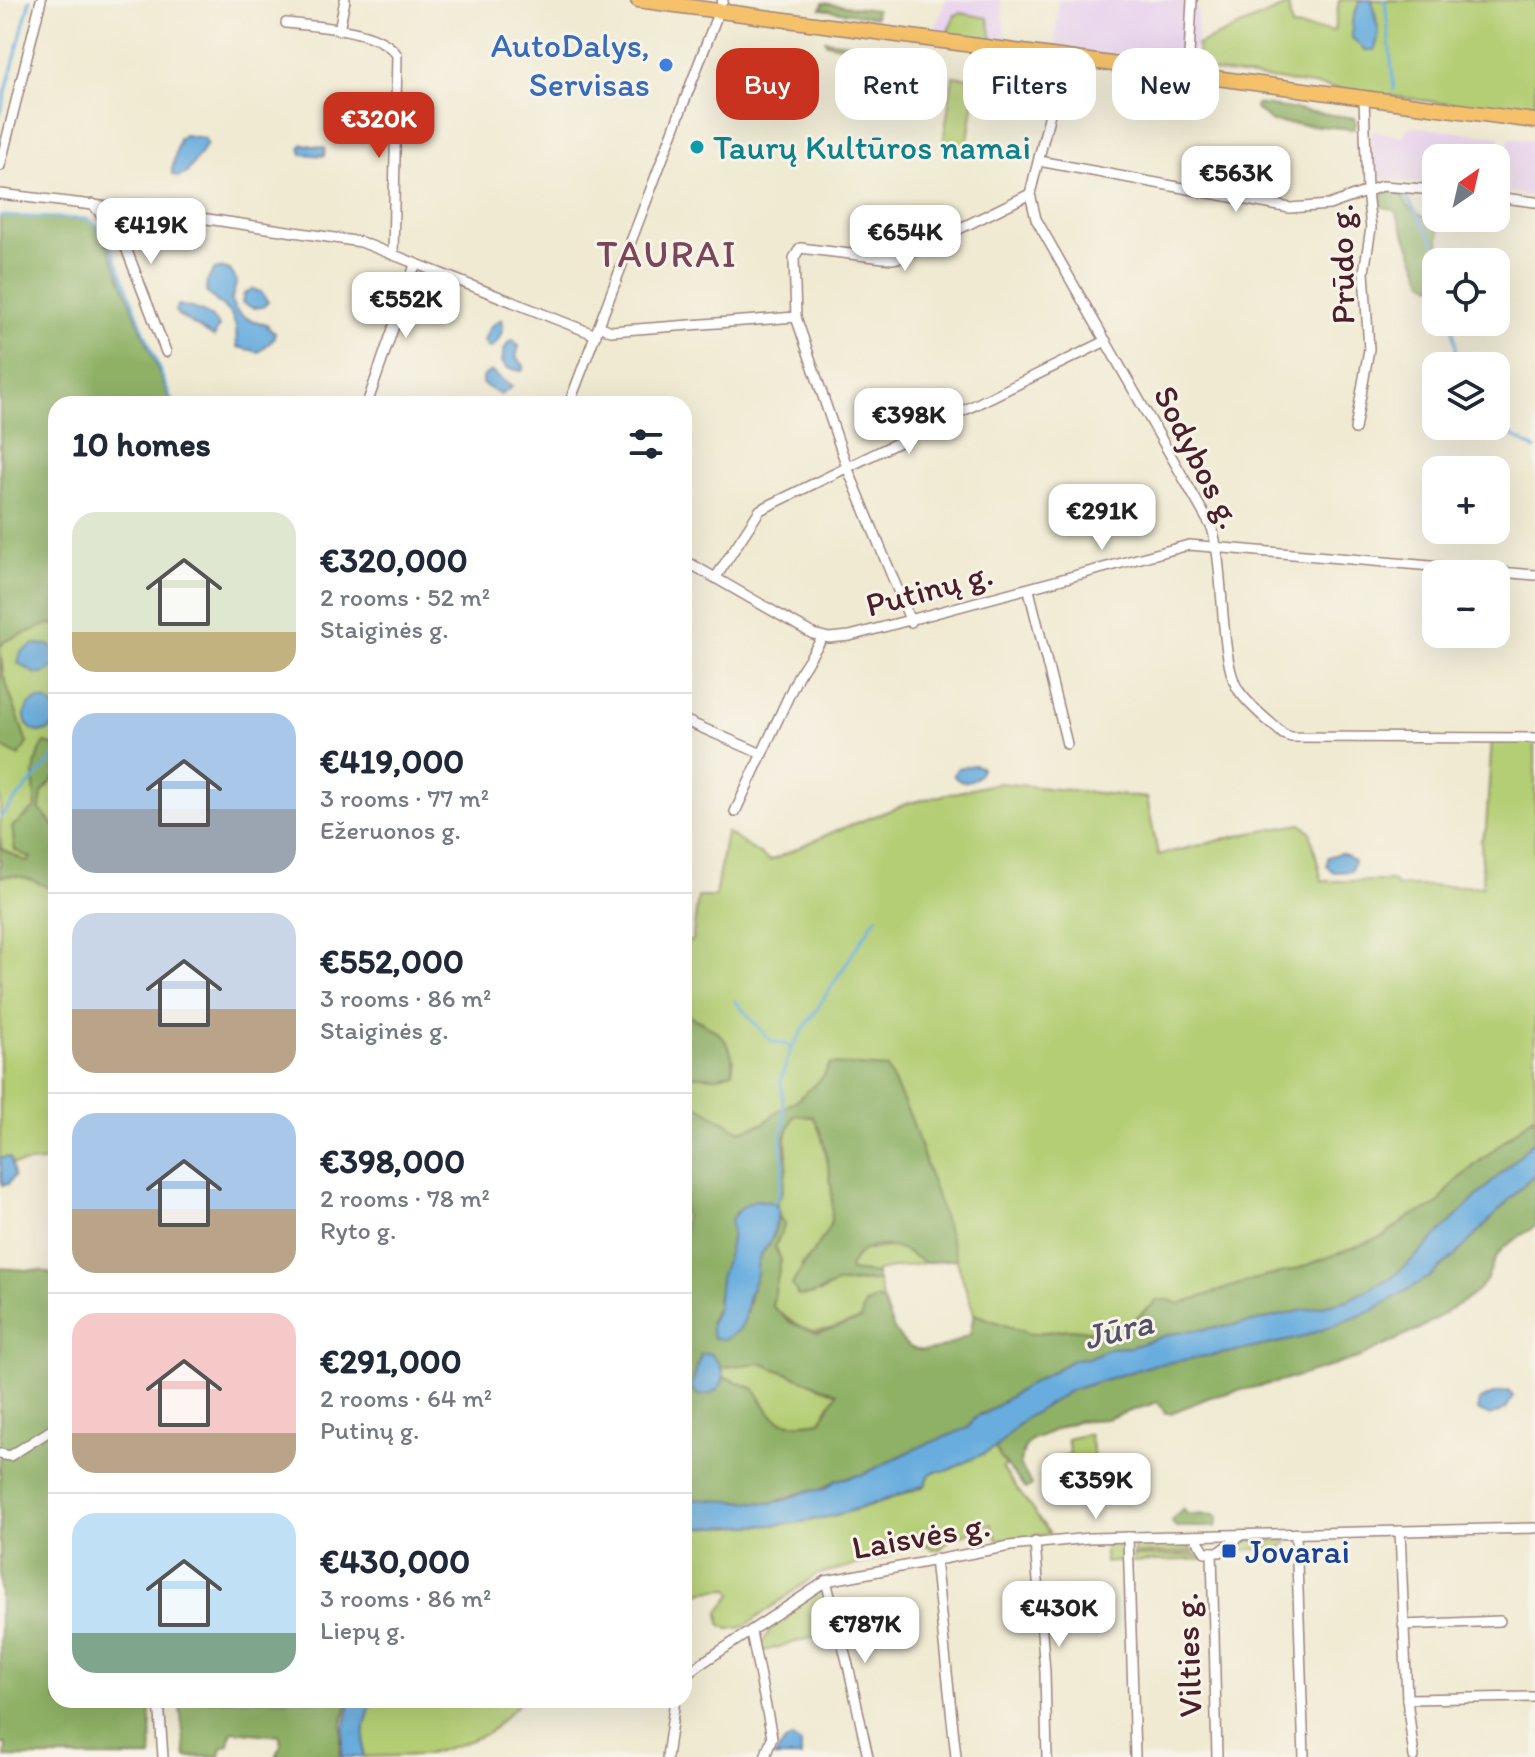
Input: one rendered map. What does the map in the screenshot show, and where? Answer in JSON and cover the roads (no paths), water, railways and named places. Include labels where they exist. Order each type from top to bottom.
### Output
[{"type":"highway","points":[[638,0],[721,5],[1005,48]]},
{"type":"highway","points":[[1219,78],[1535,121]]},
{"type":"street","points":[[0,166],[41,0]]},
{"type":"street","points":[[339,30],[345,0]]},
{"type":"street","points":[[1189,48],[1192,0]]},
{"type":"street","points":[[572,396],[721,5]]},
{"type":"street","points":[[286,23],[339,30],[386,42],[397,55],[393,255]]},
{"type":"street","name":"Prūdo g.","points":[[1355,429],[1369,349],[1364,272],[1371,228],[1364,98]]},
{"type":"street","points":[[911,622],[847,467],[796,317],[794,258],[800,248],[892,259],[902,257],[1030,194],[1049,120]]},
{"type":"street","points":[[1039,161],[1290,208],[1329,205],[1389,185],[1422,189]]},
{"type":"street","points":[[0,194],[346,239],[598,331],[796,317]]},
{"type":"street","name":"Sodybos g.","points":[[1030,194],[1036,219],[1212,528],[1218,547],[1233,678],[1247,700],[1283,734],[1301,738],[1535,738]]},
{"type":"street","points":[[1510,199],[1535,202]]},
{"type":"street","points":[[93,204],[126,248],[166,352]]},
{"type":"street","points":[[370,396],[415,265]]},
{"type":"street","points":[[716,577],[760,510],[1106,341]]},
{"type":"street","name":"Putinų g.","points":[[692,564],[823,637],[850,636],[911,622],[1176,548],[1198,545],[1535,575]]},
{"type":"street","points":[[1029,590],[1067,744]]},
{"type":"street","points":[[735,812],[798,676],[823,637]]},
{"type":"street","points":[[692,723],[762,754]]},
{"type":"street","points":[[0,1454],[10,1456],[48,1432]]},
{"type":"street","name":"Laisvės g.","points":[[692,1671],[826,1581],[1035,1542],[1535,1528]]},
{"type":"street","points":[[1400,1531],[1407,1699],[1414,1757]]},
{"type":"street","points":[[1296,1535],[1304,1757]]},
{"type":"street","points":[[1195,1536],[1205,1552],[1220,1552],[1240,1536]]},
{"type":"street","points":[[1128,1537],[1135,1757]]},
{"type":"street","points":[[1035,1542],[1045,1672],[1047,1757]]},
{"type":"street","name":"Vilties g.","points":[[1212,1552],[1217,1757]]},
{"type":"street","points":[[935,1559],[956,1757]]},
{"type":"street","points":[[826,1581],[868,1757]]},
{"type":"street","points":[[1403,1625],[1500,1621]]},
{"type":"street","points":[[751,1632],[772,1737],[765,1757]]},
{"type":"street","points":[[1407,1699],[1535,1697]]},
{"type":"street","points":[[160,1708],[163,1757]]},
{"type":"street","points":[[667,1757],[674,1708]]},
{"type":"water","points":[[1360,0],[1372,0],[1379,33],[1375,50],[1365,50],[1352,38],[1352,22]]},
{"type":"water","points":[[184,135],[204,138],[207,144],[186,174],[177,177],[172,170],[179,139]]},
{"type":"water","points":[[303,144],[325,148],[324,156],[302,154],[300,148]]},
{"type":"water","points":[[214,270],[230,270],[237,281],[231,301],[237,312],[268,325],[275,332],[273,340],[259,352],[237,347],[236,327],[231,314],[206,292],[207,281]]},
{"type":"water","points":[[252,289],[261,292],[268,302],[263,307],[253,308],[242,303],[244,294]]},
{"type":"water","points":[[178,305],[211,317],[219,326],[214,337],[178,315],[175,311]]},
{"type":"water","points":[[502,319],[500,336],[489,348],[484,341],[490,327]]},
{"type":"water","points":[[513,340],[519,346],[516,357],[524,366],[522,371],[507,368],[502,362],[506,347]]},
{"type":"water","points":[[490,371],[512,387],[501,395],[482,384],[482,378]]},
{"type":"water","points":[[35,644],[48,645],[48,671],[36,674],[18,663],[21,652]]},
{"type":"water","points":[[35,701],[47,701],[48,730],[35,731],[26,722],[26,710]]},
{"type":"water","points":[[981,767],[981,772],[971,780],[960,781],[953,775],[958,768]]},
{"type":"water","points":[[1340,853],[1354,861],[1351,871],[1334,872],[1327,866],[1328,857]]},
{"type":"water","points":[[1535,1140],[1535,1173],[1459,1252],[1432,1275],[1372,1311],[1300,1338],[1153,1365],[1071,1390],[1023,1420],[995,1448],[947,1471],[930,1474],[925,1485],[861,1508],[795,1523],[692,1529],[692,1499],[771,1503],[804,1492],[826,1489],[836,1480],[864,1474],[968,1428],[975,1417],[1075,1359],[1088,1358],[1110,1348],[1131,1347],[1170,1334],[1248,1323],[1348,1300],[1390,1278]]},
{"type":"water","points":[[8,1157],[14,1176],[8,1184],[2,1185],[0,1158]]},
{"type":"water","points":[[755,1200],[774,1203],[779,1211],[772,1239],[761,1254],[739,1330],[725,1339],[714,1338],[711,1326],[730,1248],[731,1219],[742,1207]]},
{"type":"water","points":[[701,1354],[711,1354],[719,1363],[724,1377],[720,1385],[707,1395],[698,1395],[692,1384]]},
{"type":"water","points":[[1508,1391],[1513,1396],[1506,1409],[1490,1416],[1477,1410],[1479,1401]]},
{"type":"water","points":[[349,1708],[370,1708],[363,1757],[342,1757]]},
{"type":"water","points":[[792,1738],[801,1744],[801,1757],[774,1757],[786,1741]]},
{"type":"waterway","points":[[0,114],[30,0]]},
{"type":"waterway","points":[[1385,0],[1394,90]]},
{"type":"waterway","points":[[1404,192],[1438,248]]},
{"type":"waterway","points":[[0,216],[88,219],[106,234],[170,396]]},
{"type":"waterway","points":[[1454,336],[1455,352]]},
{"type":"waterway","points":[[1510,434],[1535,449]]},
{"type":"waterway","points":[[0,817],[48,764]]},
{"type":"waterway","points":[[774,1203],[779,1194],[784,1165],[780,1139],[785,1125],[781,1079],[791,1049],[877,916]]},
{"type":"waterway","points":[[735,1001],[770,1040],[792,1047]]},
{"type":"place","name":"AutoDalys, Servisas","points":[[666,65]]},
{"type":"place","name":"Taurų Kultūros namai","points":[[697,147]]},
{"type":"place","name":"Jovarai","points":[[1229,1551]]},
{"type":"district","name":"TAURAI","points":[[667,254]]},
{"type":"water label","name":"Jūra","points":[[1118,1329]]}]
